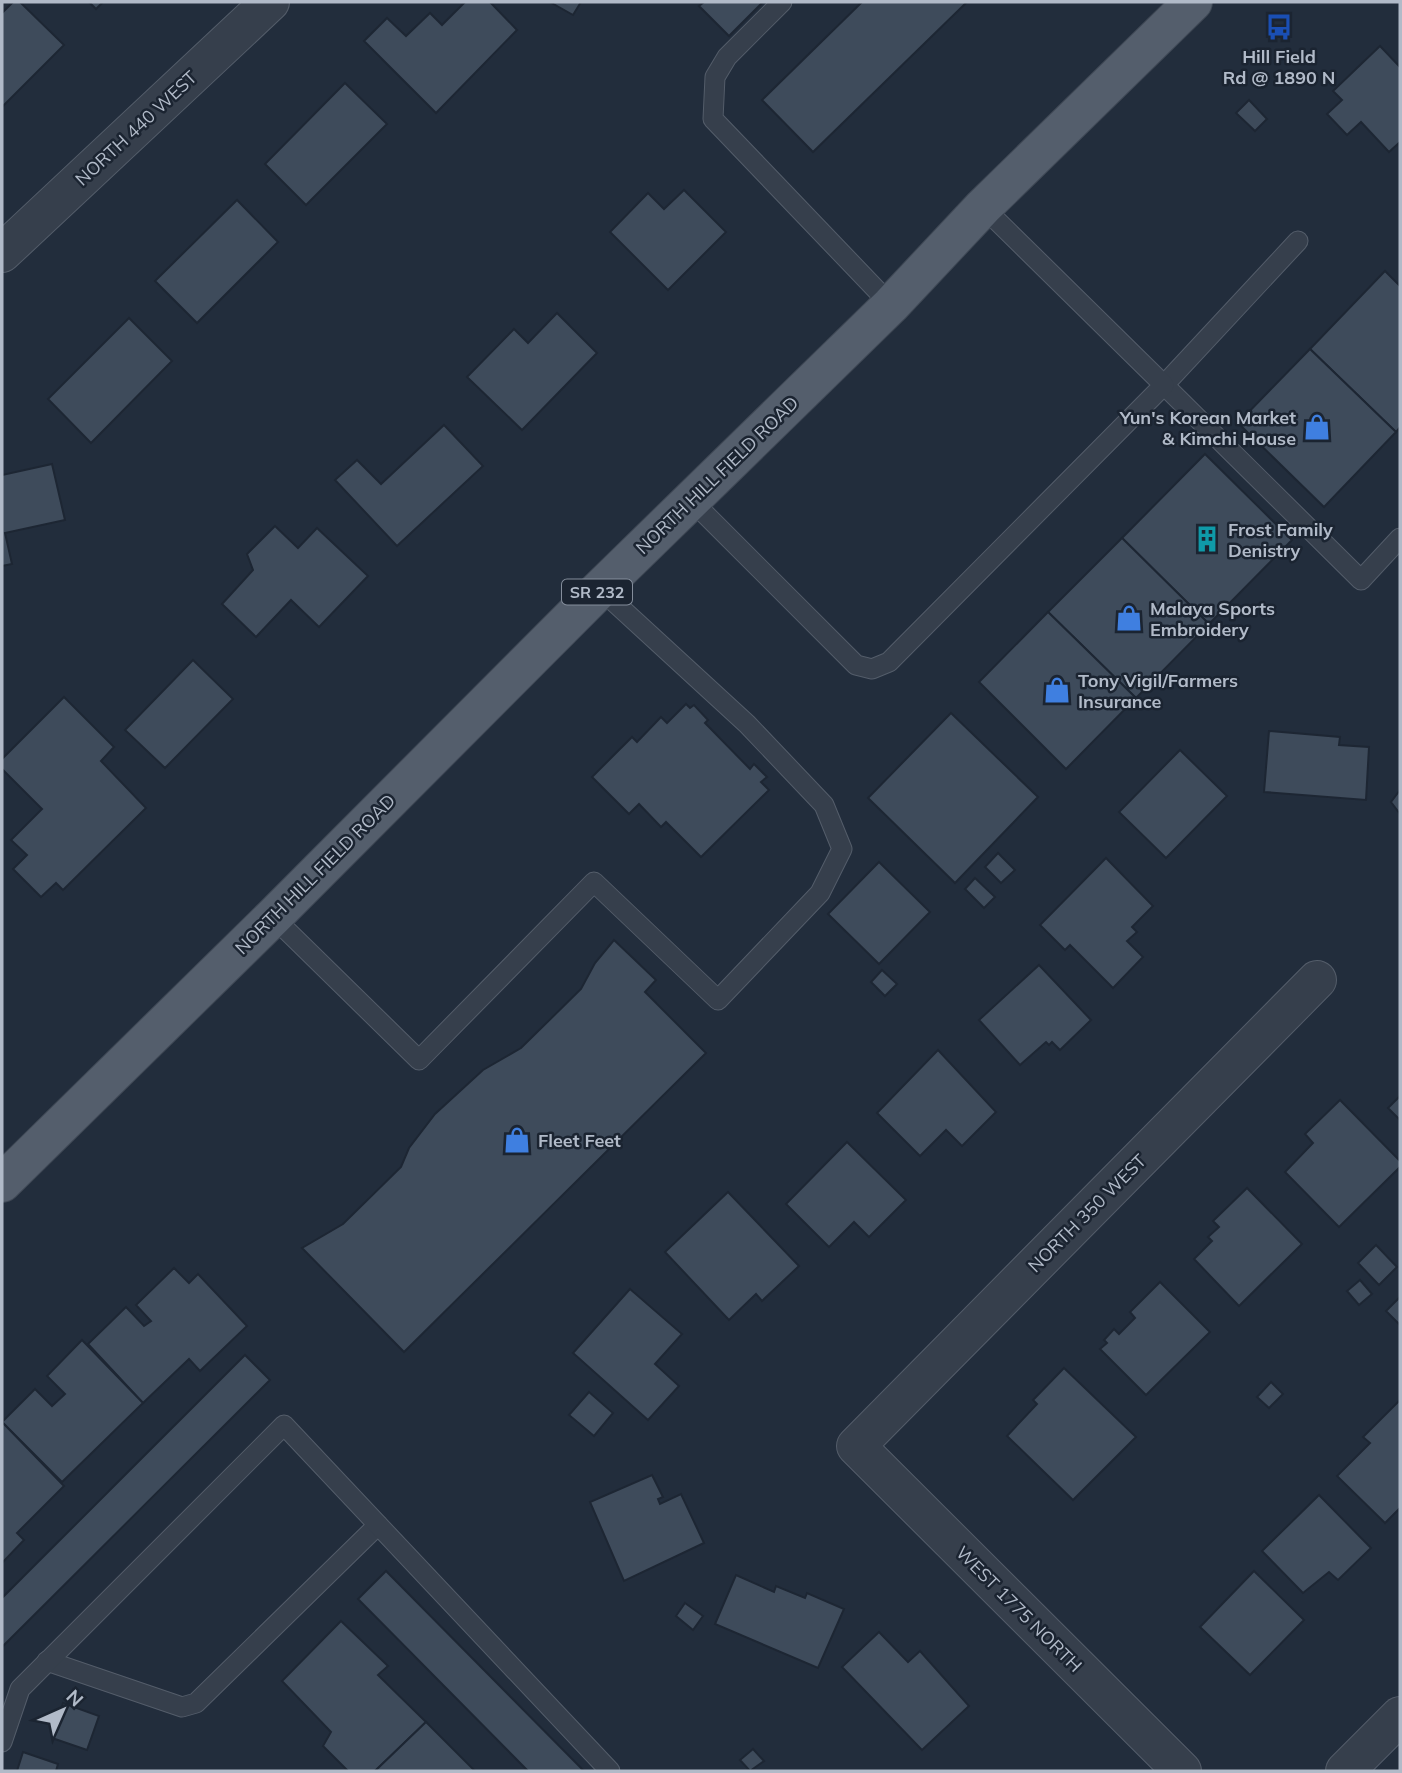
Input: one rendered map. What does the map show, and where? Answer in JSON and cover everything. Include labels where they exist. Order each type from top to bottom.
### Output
[{"type":"main road","name":"NORTH HILL FIELD ROAD","points":[[2,1183],[273,917],[600,589],[891,305],[983,207],[1193,2]]},
{"type":"street","name":"NORTH 440 WEST","points":[[2,253],[270,2]]},
{"type":"street","name":"NORTH 350 WEST","points":[[856,1446],[1317,980]]},
{"type":"street","name":"WEST 1775 NORTH","points":[[856,1446],[1182,1771]]},
{"type":"street","points":[[1345,1771],[1400,1716]]},
{"type":"lane","points":[[782,2],[727,57],[715,77],[713,119],[891,305]]},
{"type":"lane","points":[[983,207],[1051,278],[1164,385],[1361,580],[1400,538]]},
{"type":"lane","points":[[692,501],[856,665],[872,669],[889,662],[1164,385],[1298,241]]},
{"type":"lane","points":[[273,917],[419,1060],[594,882],[718,1000],[820,893],[842,849],[824,806],[747,724],[600,589]]},
{"type":"lane","points":[[2,1742],[20,1689],[284,1425],[610,1771]]},
{"type":"lane","points":[[47,1661],[182,1707],[196,1703],[378,1525]]},
{"type":"building","points":[[13,2],[20,2],[64,45],[2,107],[2,13]]},
{"type":"building","points":[[89,2],[103,2],[96,9]]},
{"type":"building","points":[[465,2],[490,2],[517,30],[436,113],[364,41],[387,18],[406,36],[430,13],[442,25]]},
{"type":"building","points":[[550,2],[581,2],[573,15]]},
{"type":"building","points":[[704,2],[763,2],[729,36],[699,6]]},
{"type":"building","points":[[862,2],[967,2],[813,152],[762,100]]},
{"type":"building","points":[[1380,46],[1400,67],[1400,142],[1389,152],[1361,122],[1347,135],[1327,114],[1342,100],[1333,91]]},
{"type":"building","points":[[345,83],[387,124],[306,205],[265,164]]},
{"type":"building","points":[[1249,100],[1267,119],[1255,131],[1236,113]]},
{"type":"building","points":[[684,190],[726,232],[668,290],[610,232],[648,193],[664,209]]},
{"type":"building","points":[[237,200],[278,242],[197,323],[155,281]]},
{"type":"building","points":[[1385,271],[1400,286],[1400,427],[1396,432],[1310,349]]},
{"type":"building","points":[[557,313],[597,353],[522,430],[467,377],[514,329],[528,343]]},
{"type":"building","points":[[129,318],[172,361],[91,443],[48,399]]},
{"type":"building","name":"Yun's Korean Market & Kimchi House","points":[[1310,349],[1396,432],[1324,507],[1238,423]]},
{"type":"building","points":[[444,425],[483,466],[397,546],[335,480],[357,460],[381,484]]},
{"type":"building","name":"Frost Family Denistry","points":[[1205,454],[1292,540],[1209,624],[1122,538]]},
{"type":"building","points":[[52,464],[65,520],[5,533],[12,564],[2,566],[2,475]]},
{"type":"building","points":[[275,526],[298,548],[317,528],[368,576],[319,627],[291,600],[256,637],[222,604],[253,570],[247,554]]},
{"type":"building","name":"Malaya Sports Embroidery","points":[[1122,538],[1209,624],[1136,698],[1048,612]]},
{"type":"building","name":"Tony Vigil/Farmers Insurance","points":[[1048,612],[1136,698],[1066,769],[979,682]]},
{"type":"building","points":[[193,660],[233,699],[165,768],[125,730]]},
{"type":"building","points":[[64,697],[114,747],[101,761],[146,808],[63,890],[56,883],[41,897],[13,869],[27,855],[11,840],[42,809],[2,769],[2,759]]},
{"type":"building","points":[[686,704],[690,708],[694,705],[708,720],[705,723],[750,769],[754,764],[767,777],[761,782],[769,790],[701,857],[666,822],[661,827],[639,804],[629,814],[592,777],[632,737],[637,742],[661,717],[667,723]]},
{"type":"building","points":[[951,713],[1038,797],[955,883],[868,798]]},
{"type":"building","points":[[1269,731],[1340,737],[1339,745],[1369,747],[1366,800],[1264,792]]},
{"type":"building","points":[[1180,750],[1227,796],[1166,858],[1119,812]]},
{"type":"building","points":[[1400,790],[1400,814],[1391,802]]},
{"type":"building","points":[[998,853],[1015,870],[1001,883],[985,867]]},
{"type":"building","points":[[1106,858],[1153,906],[1132,927],[1137,932],[1127,941],[1143,957],[1113,988],[1070,945],[1065,950],[1040,925]]},
{"type":"building","points":[[879,862],[930,912],[879,964],[828,914]]},
{"type":"building","points":[[975,878],[995,897],[984,908],[965,889]]},
{"type":"building","name":"Fleet Feet","points":[[614,940],[656,980],[645,992],[706,1053],[404,1352],[302,1248],[343,1224],[401,1167],[409,1148],[435,1114],[483,1070],[521,1048],[581,989],[595,963]]},
{"type":"building","points":[[1039,965],[1091,1020],[1060,1050],[1052,1042],[1049,1045],[1046,1042],[1020,1065],[979,1020]]},
{"type":"building","points":[[882,970],[897,984],[885,996],[871,982]]},
{"type":"building","points":[[938,1050],[996,1112],[962,1146],[946,1130],[920,1156],[877,1113]]},
{"type":"building","points":[[1400,1096],[1400,1120],[1388,1108]]},
{"type":"building","points":[[1340,1100],[1400,1161],[1400,1167],[1339,1227],[1285,1172],[1313,1143],[1305,1134]]},
{"type":"building","points":[[847,1142],[906,1200],[869,1237],[854,1222],[829,1247],[786,1204]]},
{"type":"building","points":[[1247,1188],[1302,1244],[1239,1306],[1194,1259],[1212,1241],[1208,1237],[1219,1227],[1213,1221]]},
{"type":"building","points":[[728,1192],[799,1266],[762,1301],[756,1294],[729,1320],[665,1252]]},
{"type":"building","points":[[1376,1245],[1397,1267],[1379,1285],[1358,1263]]},
{"type":"building","points":[[174,1268],[189,1283],[198,1274],[247,1326],[200,1371],[189,1359],[143,1403],[88,1344],[126,1307],[144,1326],[151,1321],[136,1305]]},
{"type":"building","points":[[1360,1280],[1372,1294],[1359,1305],[1347,1291]]},
{"type":"building","points":[[1160,1282],[1210,1332],[1146,1395],[1100,1349],[1107,1343],[1104,1340],[1114,1329],[1119,1334],[1135,1318],[1130,1312]]},
{"type":"building","points":[[630,1289],[682,1334],[655,1364],[679,1386],[648,1420],[573,1353]]},
{"type":"building","points":[[1400,1297],[1400,1325],[1386,1311]]},
{"type":"building","points":[[82,1340],[143,1403],[62,1482],[2,1422],[35,1389],[52,1406],[65,1394],[47,1376]]},
{"type":"building","points":[[245,1355],[270,1380],[2,1647],[2,1598]]},
{"type":"building","points":[[1064,1368],[1136,1437],[1073,1500],[1007,1436],[1037,1404],[1033,1400]]},
{"type":"building","points":[[1271,1382],[1283,1394],[1269,1408],[1257,1397]]},
{"type":"building","points":[[589,1392],[613,1413],[594,1436],[569,1415]]},
{"type":"building","points":[[1400,1400],[1400,1508],[1385,1523],[1337,1476],[1370,1443],[1363,1437]]},
{"type":"building","points":[[2,1422],[64,1486],[17,1533],[24,1540],[2,1563]]},
{"type":"building","points":[[652,1475],[663,1497],[658,1499],[660,1504],[681,1494],[704,1543],[624,1581],[590,1502]]},
{"type":"building","points":[[1319,1495],[1371,1548],[1338,1580],[1329,1572],[1303,1593],[1262,1551]]},
{"type":"building","points":[[386,1571],[584,1771],[528,1771],[358,1599]]},
{"type":"building","points":[[1254,1571],[1304,1620],[1250,1675],[1200,1627]]},
{"type":"building","points":[[736,1575],[774,1592],[776,1586],[805,1598],[807,1593],[844,1609],[818,1668],[715,1624]]},
{"type":"building","points":[[685,1603],[703,1616],[693,1630],[676,1616]]},
{"type":"building","points":[[341,1621],[388,1666],[378,1675],[426,1722],[375,1771],[348,1771],[323,1746],[331,1732],[282,1681]]},
{"type":"building","points":[[879,1632],[908,1662],[920,1651],[969,1706],[922,1750],[842,1667]]},
{"type":"building","points":[[63,1703],[99,1716],[87,1750],[52,1738]]},
{"type":"building","points":[[426,1722],[475,1771],[375,1771]]},
{"type":"building","points":[[753,1749],[764,1761],[750,1771],[740,1760]]},
{"type":"building","points":[[23,1752],[58,1764],[56,1771],[17,1771]]},
{"type":"place","name":"Hill Field Rd @ 1890 N","points":[[1279,27]]},
{"type":"place","name":"Yun's Korean Market & Kimchi House","points":[[1317,427]]},
{"type":"place","name":"Frost Family Denistry","points":[[1207,539]]},
{"type":"place","name":"Malaya Sports Embroidery","points":[[1129,618]]},
{"type":"place","name":"Tony Vigil/Farmers Insurance","points":[[1057,690]]},
{"type":"place","name":"Fleet Feet","points":[[517,1140]]}]
